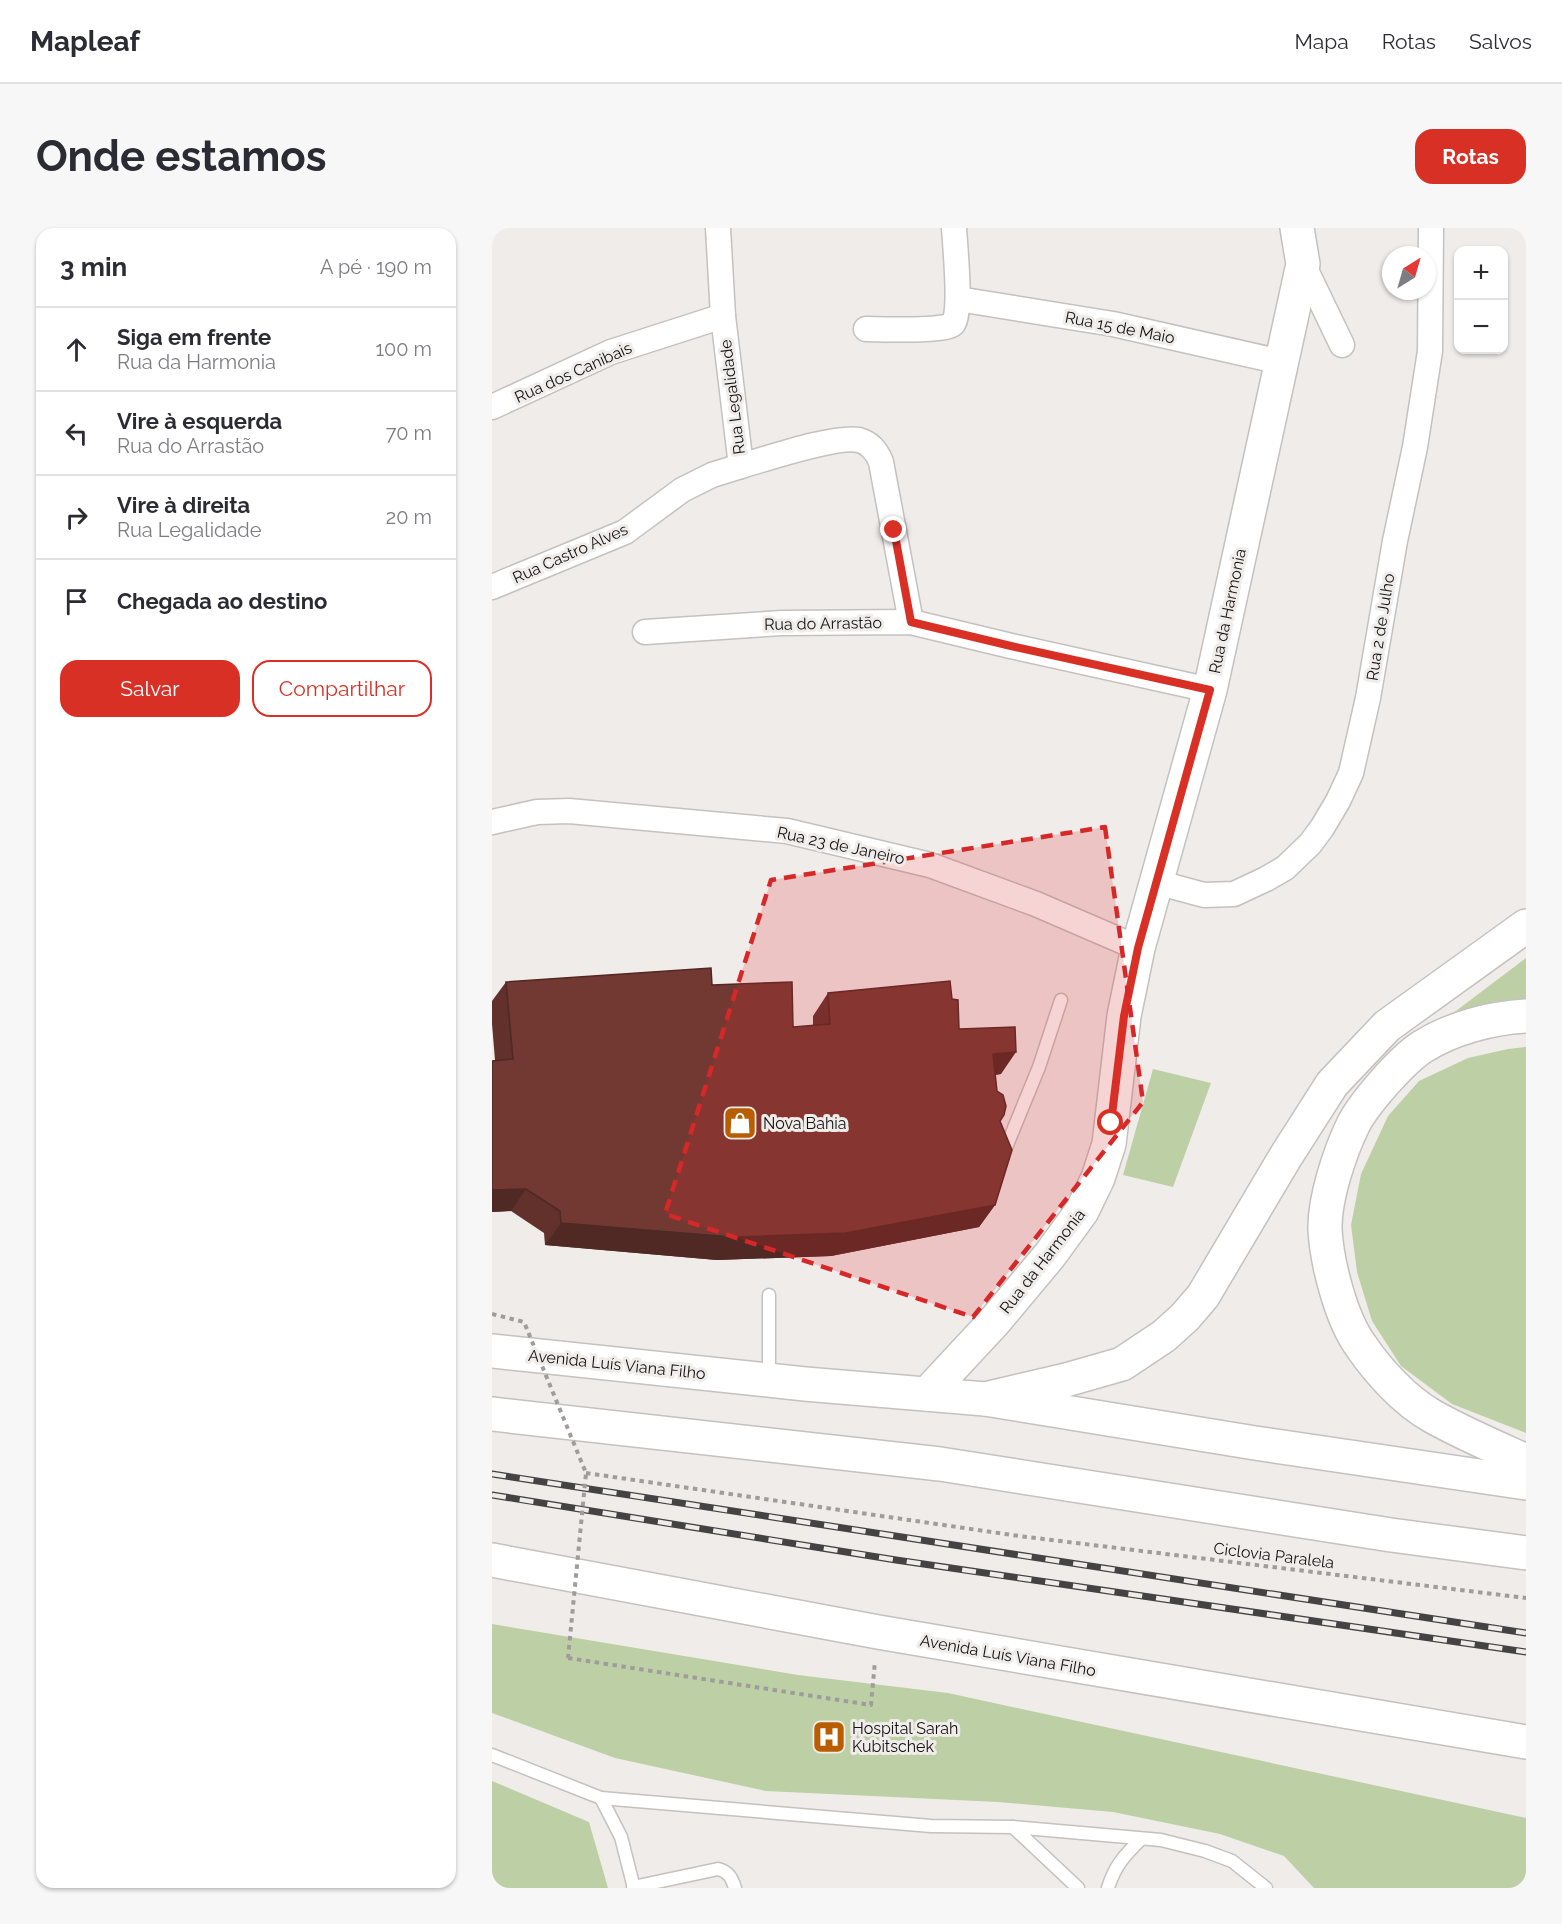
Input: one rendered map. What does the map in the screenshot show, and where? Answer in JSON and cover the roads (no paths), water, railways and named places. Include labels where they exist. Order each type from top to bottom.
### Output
[{"type":"main road","name":"Rua da Harmonia","points":[[927,1394],[994,1322],[1050,1255],[1082,1211],[1098,1178],[1109,1144],[1124,1016],[1138,948],[1210,690],[1303,264],[1297,228]]},
{"type":"main road","points":[[985,1400],[1122,1364],[1164,1336],[1203,1296],[1286,1156],[1332,1084],[1387,1026],[1526,926]]},
{"type":"main road","points":[[1526,1016],[1504,1017],[1468,1026],[1422,1047],[1387,1078],[1354,1124],[1331,1183],[1325,1229],[1335,1292],[1359,1344],[1389,1381],[1430,1415],[1526,1461]]},
{"type":"main road","name":"Avenida Luís Viana Filho","points":[[492,1351],[985,1400],[1526,1483]]},
{"type":"main road","points":[[492,1414],[940,1464],[1391,1535],[1526,1553]]},
{"type":"main road","name":"Avenida Luís Viana Filho","points":[[492,1560],[878,1632],[1526,1742]]},
{"type":"main road","points":[[1447,1728],[1526,1750]]},
{"type":"street","name":"Rua Legalidade","points":[[718,228],[723,316],[741,466],[813,446],[849,439],[870,445],[878,453],[881,462],[911,622]]},
{"type":"street","points":[[866,329],[939,329],[954,323],[958,299],[954,228]]},
{"type":"street","name":"Rua 2 de Julho","points":[[1156,882],[1204,895],[1234,894],[1266,879],[1285,868],[1316,836],[1338,801],[1351,773],[1368,698],[1395,541],[1415,447],[1430,351],[1431,228]]},
{"type":"street","points":[[1303,264],[1342,345]]},
{"type":"street","name":"Rua 15 de Maio","points":[[958,299],[1113,324],[1281,362]]},
{"type":"street","name":"Rua dos Canibais","points":[[492,407],[611,352],[723,316]]},
{"type":"street","name":"Rua Castro Alves","points":[[492,587],[625,532],[682,490],[712,475],[741,466]]},
{"type":"street","name":"Rua do Arrastão","points":[[645,632],[782,623],[911,622],[1210,690]]},
{"type":"street","name":"Rua 23 de Janeiro","points":[[492,822],[537,812],[569,811],[787,831],[930,865],[1036,904],[1138,948]]},
{"type":"lane","points":[[1005,1150],[1039,1067],[1061,1000]]},
{"type":"lane","points":[[769,1295],[769,1380]]},
{"type":"lane","points":[[492,1755],[601,1798],[931,1826],[1013,1827],[1161,1840],[1205,1851],[1232,1861],[1266,1888]]},
{"type":"lane","points":[[601,1798],[621,1837],[634,1887],[718,1869],[726,1871],[733,1880],[735,1888]]},
{"type":"lane","points":[[1013,1827],[1078,1888]]},
{"type":"lane","points":[[1108,1888],[1113,1870],[1141,1839]]},
{"type":"railway","points":[[492,1474],[1526,1633]]},
{"type":"railway","points":[[492,1495],[896,1560],[1526,1652]]},
{"type":"place","name":"Nova Bahia","points":[[740,1123]]},
{"type":"place","name":"Hospital Sarah Kubitschek","points":[[829,1737]]}]
